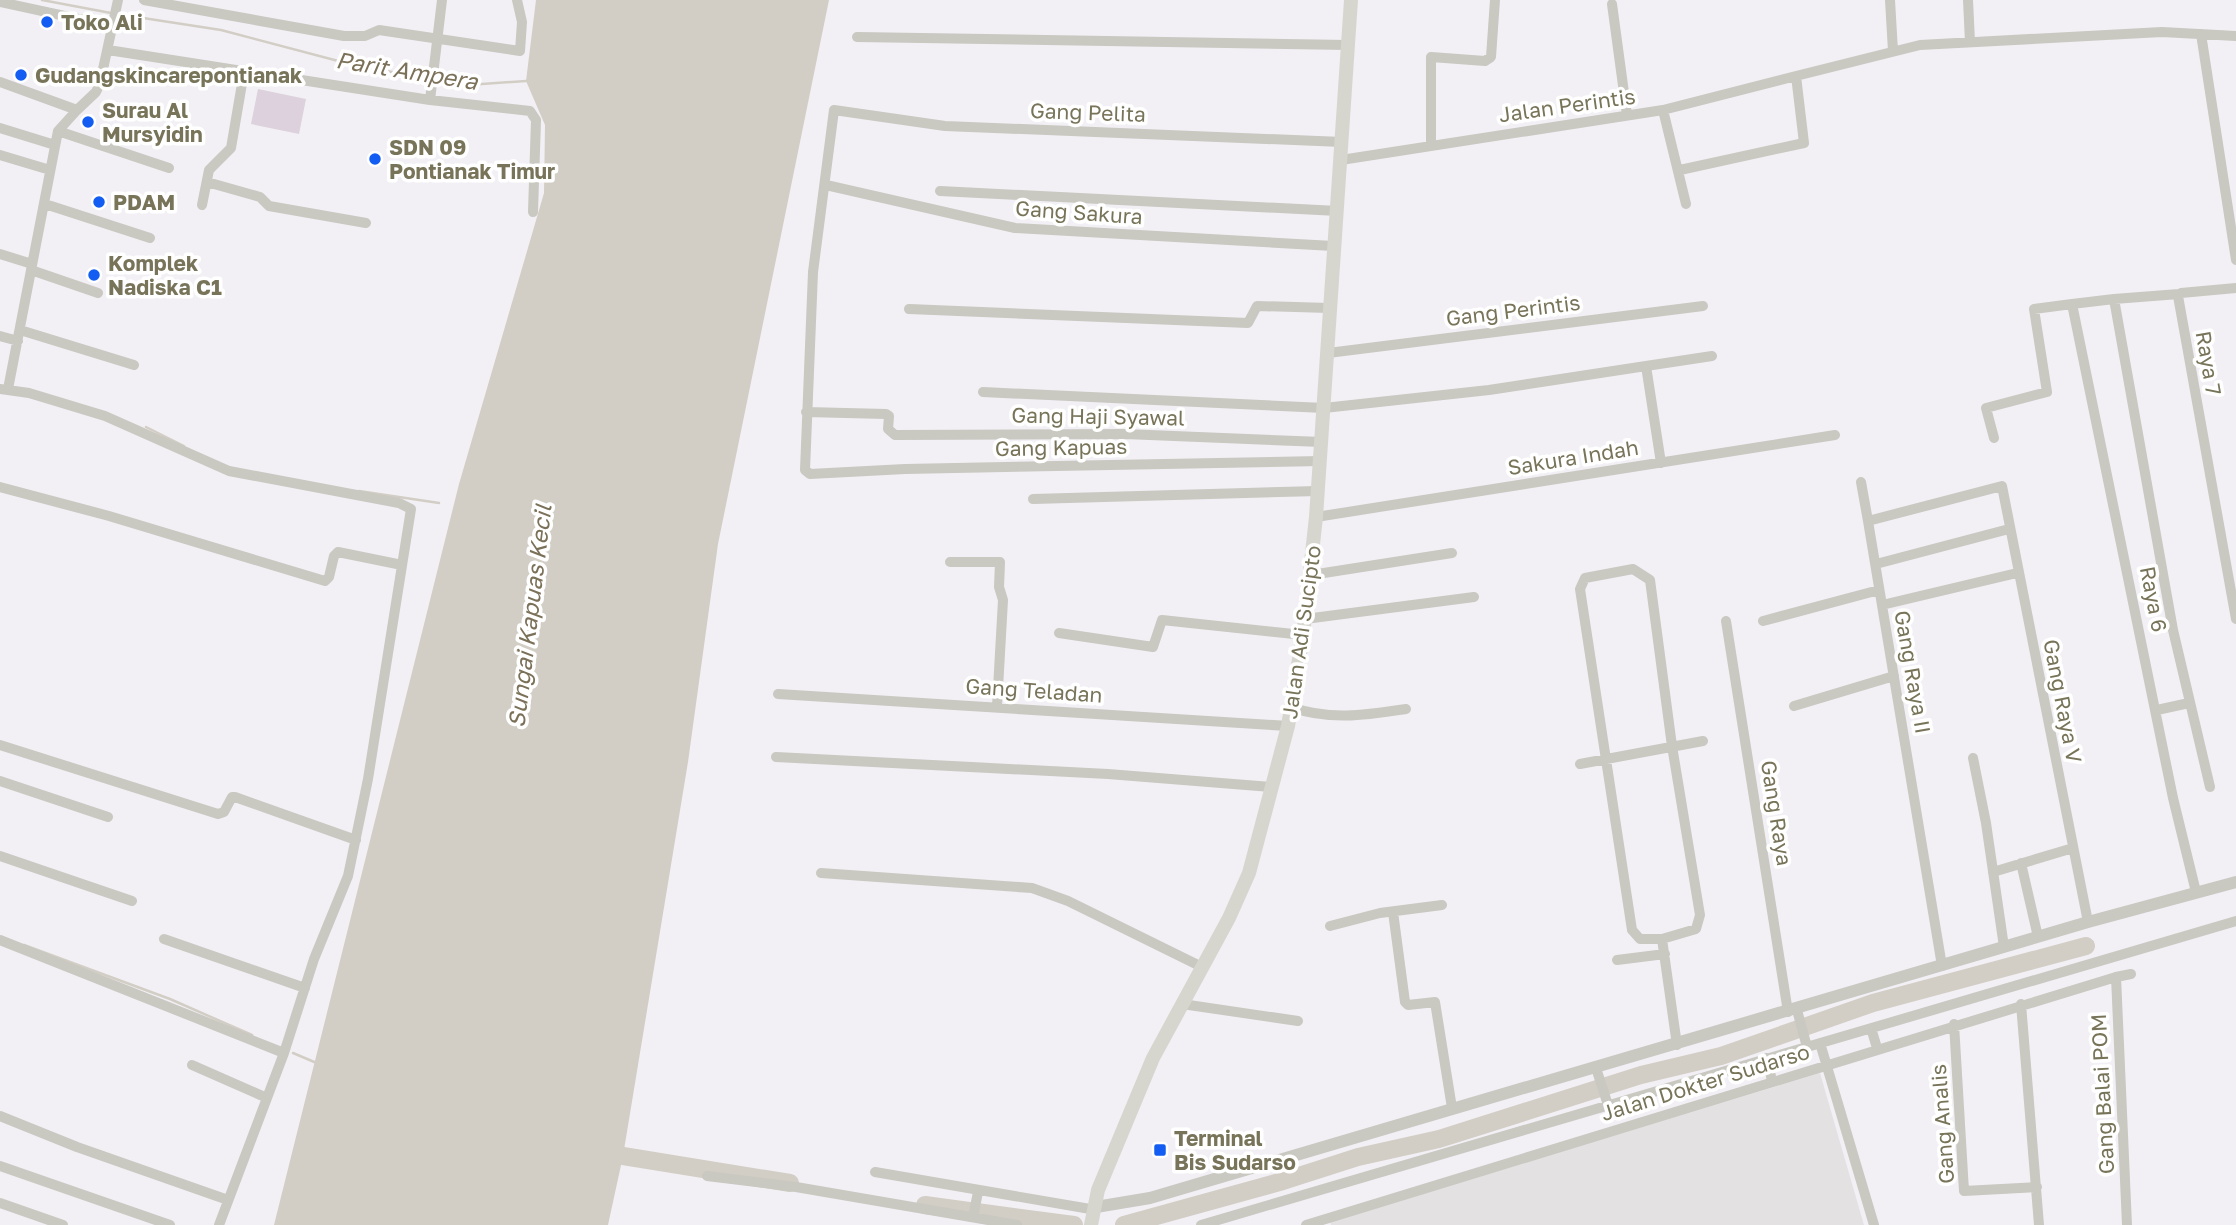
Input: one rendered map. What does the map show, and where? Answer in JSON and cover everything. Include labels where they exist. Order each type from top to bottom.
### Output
[{"type":"main road","name":"Jalan Adi Sucipto","points":[[1094,1216],[1098,1189],[1153,1058],[1229,918],[1249,873],[1288,726],[1311,575],[1321,461],[1351,0]]},
{"type":"street","points":[[145,0],[344,36],[365,36],[379,30],[520,51],[522,22],[517,0]]},
{"type":"street","points":[[430,100],[442,0]]},
{"type":"street","points":[[1432,146],[1431,57],[1485,61],[1491,57],[1496,0]]},
{"type":"street","points":[[1890,0],[1893,51]]},
{"type":"street","points":[[1968,0],[1970,42]]},
{"type":"street","points":[[0,2],[112,24]]},
{"type":"street","points":[[117,3],[96,92],[58,131],[18,341],[4,389],[105,416],[229,471],[409,506],[411,513],[356,840],[343,894],[314,959],[284,1054],[219,1225]]},
{"type":"street","points":[[1612,4],[1627,116]]},
{"type":"street","name":"Jalan Perintis","points":[[1341,160],[1663,110],[1920,45],[2162,32],[2236,36]]},
{"type":"street","points":[[2201,34],[2236,260]]},
{"type":"street","points":[[858,37],[1348,45]]},
{"type":"street","points":[[108,50],[430,100],[524,110],[533,114],[533,212]]},
{"type":"street","points":[[202,205],[213,164],[230,148],[244,72]]},
{"type":"street","points":[[1680,170],[1804,143],[1806,137],[1796,76]]},
{"type":"street","points":[[0,82],[77,110]]},
{"type":"street","name":"Gang Pelita","points":[[826,185],[834,110],[963,127],[1342,142]]},
{"type":"street","points":[[1663,110],[1680,170],[1686,204]]},
{"type":"street","points":[[0,128],[55,145]]},
{"type":"street","points":[[58,131],[169,168]]},
{"type":"street","points":[[0,155],[50,170]]},
{"type":"street","points":[[206,182],[260,197],[269,206],[366,223]]},
{"type":"street","points":[[806,412],[813,272],[826,185]]},
{"type":"street","name":"Gang Sakura","points":[[826,185],[969,220],[1028,230],[1333,246]]},
{"type":"street","points":[[940,191],[1338,211]]},
{"type":"street","points":[[44,204],[150,238]]},
{"type":"street","points":[[0,254],[98,293]]},
{"type":"street","points":[[1994,438],[1986,408],[2047,392],[2034,309],[2074,308],[2114,299],[2236,288]]},
{"type":"street","name":"Raya 7","points":[[2179,294],[2207,469],[2236,619]]},
{"type":"street","name":"Raya 6","points":[[2114,299],[2158,558],[2210,787]]},
{"type":"street","points":[[909,309],[1248,323],[1257,306],[1329,308]]},
{"type":"street","name":"Gang Perintis","points":[[1328,353],[1703,306]]},
{"type":"street","name":"Raya 6","points":[[2074,308],[2196,892]]},
{"type":"street","points":[[20,330],[134,365]]},
{"type":"street","points":[[0,336],[18,341]]},
{"type":"street","points":[[983,392],[1324,408],[1489,390],[1712,356]]},
{"type":"street","points":[[1646,366],[1661,463]]},
{"type":"street","name":"Gang Haji Syawal","points":[[806,412],[886,414],[889,418],[888,429],[895,435],[1125,434],[1322,442]]},
{"type":"street","name":"Gang Kapuas","points":[[806,412],[805,470],[810,474],[833,475],[905,469],[1321,461]]},
{"type":"street","name":"Sakura Indah","points":[[1316,517],[1835,435]]},
{"type":"street","name":"Gang Raya II","points":[[1861,482],[1942,966]]},
{"type":"street","name":"Gang Raya V","points":[[1868,521],[2002,486],[2017,573],[2088,922]]},
{"type":"street","points":[[0,487],[109,516],[325,581],[330,577],[334,556],[338,552],[402,565]]},
{"type":"street","points":[[1033,499],[1318,491]]},
{"type":"street","points":[[1876,564],[2009,529]]},
{"type":"street","points":[[1311,575],[1452,553]]},
{"type":"street","points":[[950,562],[1000,562],[999,587],[1003,600],[997,706]]},
{"type":"street","points":[[1633,569],[1650,580],[1672,746],[1700,915],[1696,929],[1662,939],[1640,939],[1632,930],[1605,759],[1580,589],[1585,578],[1633,569]]},
{"type":"street","points":[[1882,605],[2017,573]]},
{"type":"street","points":[[1763,621],[1879,590]]},
{"type":"street","points":[[1305,619],[1474,597]]},
{"type":"street","points":[[1059,634],[1153,647],[1159,623],[1163,620],[1303,635]]},
{"type":"street","name":"Gang Raya","points":[[1726,621],[1795,1014],[1806,1042]]},
{"type":"street","points":[[1794,706],[1894,676]]},
{"type":"street","name":"Gang Teladan","points":[[778,694],[1288,726]]},
{"type":"street","points":[[2157,710],[2189,703]]},
{"type":"street","points":[[1291,707],[1336,717],[1406,709]]},
{"type":"street","points":[[1580,764],[1703,741]]},
{"type":"street","points":[[0,745],[218,814],[224,812],[232,797],[235,797],[356,840]]},
{"type":"street","points":[[776,757],[1081,772],[1271,787]]},
{"type":"street","points":[[1973,758],[2004,947]]},
{"type":"street","points":[[0,781],[108,817]]},
{"type":"street","points":[[1993,872],[2073,848]]},
{"type":"street","points":[[0,856],[132,901]]},
{"type":"street","points":[[2021,863],[2038,937]]},
{"type":"street","points":[[821,873],[1032,888],[1068,901],[1202,967]]},
{"type":"street","points":[[875,1172],[977,1196],[1094,1216],[1124,1200],[1150,1198],[1452,1108],[1795,1014],[2004,947],[2236,882]]},
{"type":"street","points":[[1329,926],[1442,905]]},
{"type":"street","points":[[1393,912],[1405,1002],[1408,1005],[1435,1002],[1452,1108]]},
{"type":"street","points":[[1201,1225],[1767,1058],[1806,1042],[1820,1043],[2236,921]]},
{"type":"street","points":[[164,939],[305,988]]},
{"type":"street","points":[[1662,939],[1677,1045]]},
{"type":"street","points":[[0,940],[284,1054]]},
{"type":"street","points":[[1617,960],[1665,954]]},
{"type":"street","points":[[2116,977],[2131,974]]},
{"type":"street","name":"Jalan Dokter Sudarso","points":[[1313,1224],[1954,1024],[2116,977]]},
{"type":"street","name":"Gang Balai POM","points":[[2116,977],[2127,1225]]},
{"type":"street","points":[[1182,1004],[1298,1021]]},
{"type":"street","points":[[2021,1004],[2039,1225]]},
{"type":"street","points":[[1894,1021],[1900,1041]]},
{"type":"street","name":"Gang Analis","points":[[1954,1024],[1964,1191],[2036,1187]]},
{"type":"street","points":[[1871,1028],[1877,1048]]},
{"type":"street","points":[[1820,1043],[1874,1225]]},
{"type":"street","points":[[1767,1058],[1772,1081]]},
{"type":"street","points":[[192,1065],[267,1098]]},
{"type":"street","points":[[1596,1068],[1608,1105]]},
{"type":"street","points":[[0,1116],[76,1147],[228,1200]]},
{"type":"street","points":[[0,1166],[170,1225]]},
{"type":"street","points":[[707,1177],[796,1187],[1017,1225]]},
{"type":"street","points":[[1098,1189],[1124,1200]]},
{"type":"street","points":[[973,1217],[977,1196]]},
{"type":"street","points":[[0,1203],[63,1225]]},
{"type":"shaded area","points":[[258,89],[306,99],[299,134],[251,124]]},
{"type":"shaded area","points":[[1820,1073],[1864,1225],[1331,1225],[1330,1222]]},
{"type":"water","name":"Sungai Kapuas Kecil","points":[[536,0],[829,0],[718,544],[688,762],[623,1156],[608,1225],[274,1225],[459,484],[544,193],[545,125],[526,81]]},
{"type":"waterway","name":"Parit Ampera","points":[[42,0],[111,13]]},
{"type":"waterway","name":"Parit Ampera","points":[[117,14],[221,30],[361,67],[429,78]]},
{"type":"waterway","name":"Parit Ampera","points":[[436,79],[468,85],[526,81]]},
{"type":"waterway","points":[[146,427],[184,446]]},
{"type":"waterway","points":[[359,491],[439,503]]},
{"type":"waterway","points":[[24,945],[170,999],[252,1035]]},
{"type":"waterway","points":[[1124,1225],[1283,1181],[1358,1157],[1439,1139],[1641,1075],[1721,1056],[1873,1003],[2086,946]]},
{"type":"waterway","points":[[293,1053],[319,1064]]},
{"type":"waterway","points":[[623,1156],[790,1183]]},
{"type":"waterway","points":[[925,1205],[1074,1225]]},
{"type":"place","name":"Toko Ali","points":[[47,22]]},
{"type":"place","name":"Gudangskincarepontianak","points":[[21,75]]},
{"type":"place","name":"Surau Al Mursyidin","points":[[88,122]]},
{"type":"place","name":"SDN 09 Pontianak Timur","points":[[375,159]]},
{"type":"place","name":"PDAM","points":[[99,202]]},
{"type":"place","name":"Komplek Nadiska C1","points":[[94,275]]},
{"type":"place","name":"Terminal Bis Sudarso","points":[[1160,1150]]}]
